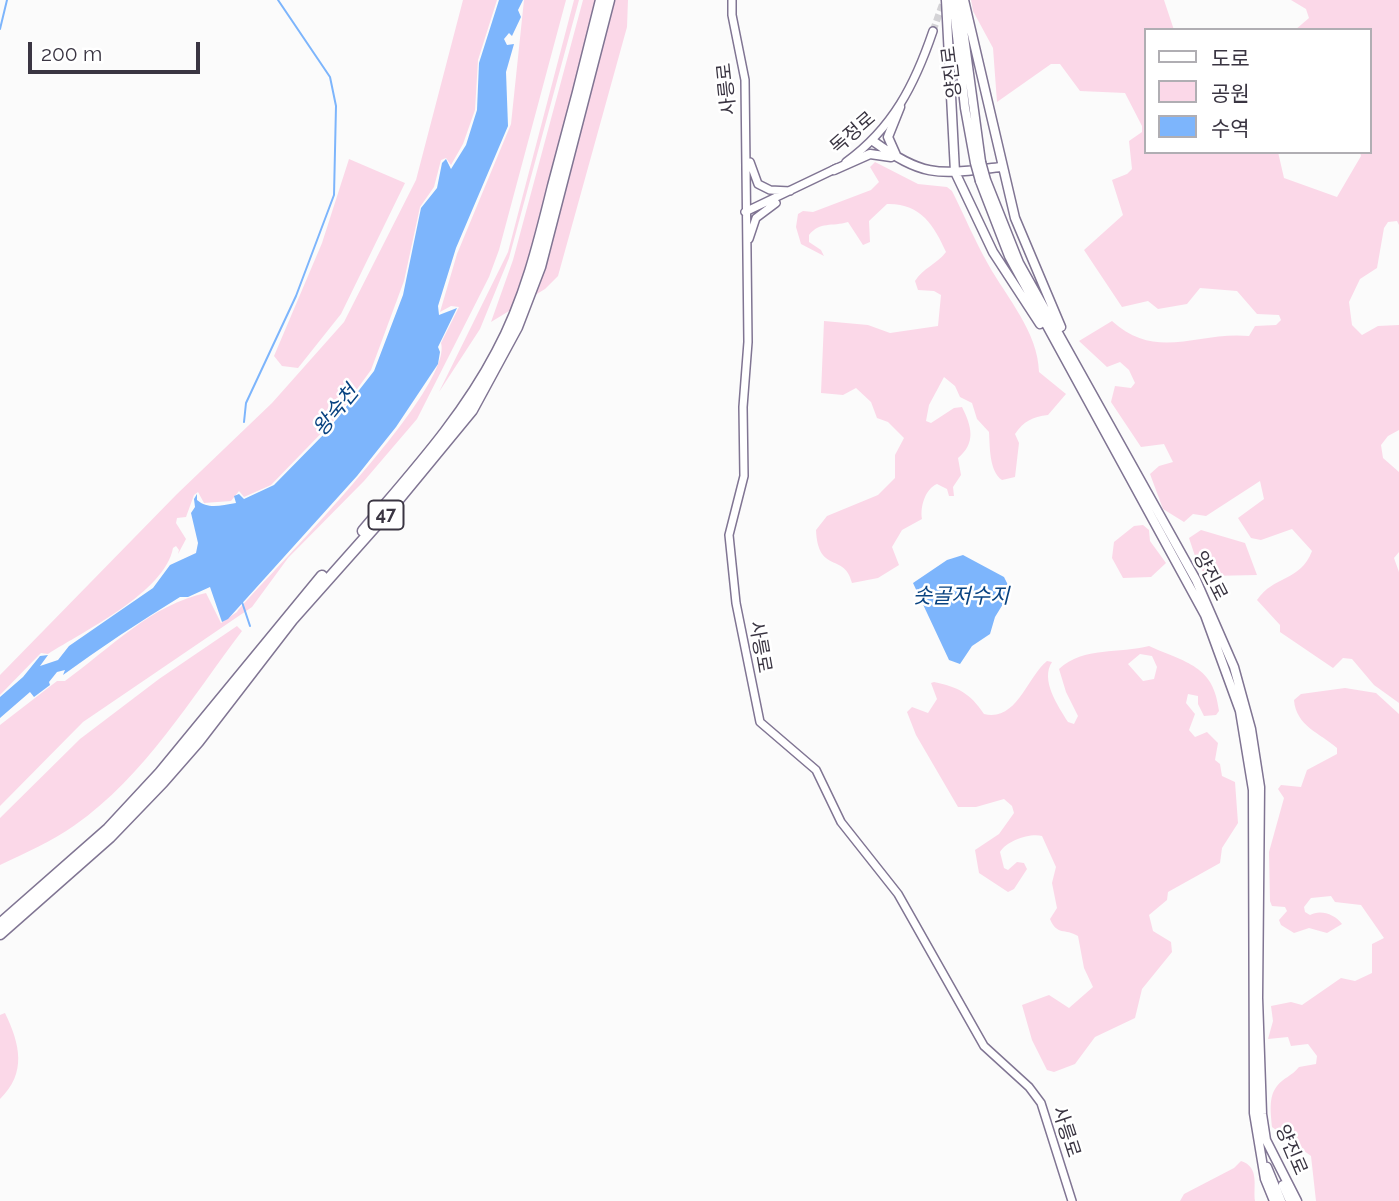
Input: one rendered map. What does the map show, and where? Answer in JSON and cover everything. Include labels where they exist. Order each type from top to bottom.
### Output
[{"type":"highway","name":"47","points":[[0,924],[108,829],[160,773],[303,596],[430,453],[471,398],[497,352],[534,262],[601,0]]},
{"type":"highway","name":"47","points":[[0,934],[110,837],[163,782],[198,742],[292,620],[388,512],[472,410],[517,327],[540,267],[609,0]]},
{"type":"main road","points":[[947,0],[955,172],[993,252],[1073,373]]},
{"type":"main road","name":"양진로","points":[[953,0],[965,108],[983,181],[1009,256],[1205,615],[1240,711],[1253,790],[1254,1113],[1265,1179],[1274,1201]]},
{"type":"main road","points":[[962,0],[1001,167],[1028,254],[1085,381]]},
{"type":"main road","name":"양진로","points":[[962,0],[978,163]]},
{"type":"main road","points":[[900,107],[888,137],[900,160]]},
{"type":"main road","points":[[873,141],[900,160]]},
{"type":"main road","points":[[834,170],[870,154],[900,160],[930,172],[1001,167]]},
{"type":"main road","name":"양진로","points":[[983,181],[1019,263],[1208,604],[1234,667],[1251,729],[1260,788],[1260,1092],[1266,1140],[1297,1201]]},
{"type":"main road","points":[[1266,1140],[1290,1201]]},
{"type":"main road","points":[[1262,1155],[1281,1201]]},
{"type":"street","name":"사릉로","points":[[732,0],[732,15],[745,80],[748,342],[743,407],[744,476],[729,535],[738,616],[760,722],[816,770],[841,822],[898,894],[984,1046],[1029,1087],[1041,1103],[1072,1201]]},
{"type":"street","name":"독정로","points":[[746,212],[834,170],[873,141],[900,107],[922,64],[933,31]]},
{"type":"street","points":[[746,140],[752,176],[758,184],[769,190],[794,191]]},
{"type":"street","points":[[746,258],[756,218],[794,191]]},
{"type":"green space","points":[[463,0],[497,0],[478,60],[475,110],[463,144],[451,165],[446,158],[441,160],[434,187],[420,207],[404,281],[371,370],[336,418],[271,485],[244,497],[239,491],[231,501],[204,503],[198,492],[194,495],[186,517],[177,518],[176,523],[186,539],[178,554],[176,546],[173,548],[167,564],[155,580],[101,622],[48,654],[41,653],[0,695],[0,675],[177,494],[272,403],[344,322],[416,180]]},
{"type":"green space","points":[[524,0],[566,0],[499,250],[489,277],[417,419],[364,481],[288,558],[252,607],[83,722],[0,806],[0,725],[57,681],[65,681],[132,629],[167,607],[206,593],[221,623],[237,612],[357,479],[420,399],[437,366],[441,343],[459,307],[451,306],[440,312],[457,254],[511,124]]},
{"type":"green space","points":[[574,0],[579,0],[509,258],[480,329],[439,392],[508,252]]},
{"type":"green space","points":[[583,0],[628,0],[627,27],[558,276],[545,289],[491,322],[513,260]]},
{"type":"green space","points":[[971,0],[1164,0],[1173,28],[1144,28],[1144,154],[1278,154],[1284,178],[1337,197],[1360,154],[1371,154],[1371,28],[1297,28],[1309,18],[1306,9],[1291,0],[1399,0],[1399,225],[1397,221],[1388,222],[1384,228],[1377,268],[1360,279],[1349,302],[1352,325],[1362,335],[1378,326],[1399,325],[1399,430],[1388,436],[1381,445],[1383,458],[1399,472],[1399,552],[1394,558],[1399,572],[1399,703],[1374,685],[1352,659],[1343,658],[1333,668],[1280,632],[1280,625],[1257,600],[1271,586],[1301,568],[1312,551],[1292,529],[1261,540],[1251,538],[1238,518],[1264,499],[1260,481],[1206,516],[1193,514],[1184,522],[1163,509],[1150,474],[1159,466],[1173,462],[1164,444],[1141,447],[1111,402],[1115,386],[1131,388],[1135,383],[1129,370],[1120,362],[1107,367],[1079,341],[1112,321],[1145,340],[1162,342],[1249,336],[1255,326],[1276,325],[1281,320],[1279,315],[1257,314],[1237,291],[1200,288],[1187,304],[1158,309],[1148,301],[1122,307],[1084,250],[1123,215],[1112,180],[1132,169],[1129,141],[1142,132],[1142,126],[1125,93],[1080,91],[1060,64],[1051,64],[997,102],[993,48],[973,11]]},
{"type":"green space","points":[[349,159],[405,183],[341,314],[298,368],[282,366],[274,356],[322,243]]},
{"type":"green space","points":[[875,162],[918,184],[947,187],[952,191],[983,255],[1027,329],[1037,357],[1039,372],[1066,394],[1048,415],[1029,420],[1015,434],[1019,443],[1015,477],[1002,480],[992,465],[989,432],[977,419],[972,403],[960,397],[955,386],[944,377],[929,405],[926,421],[931,423],[954,408],[962,407],[970,428],[968,447],[958,458],[961,475],[953,487],[954,496],[949,496],[947,489],[937,484],[933,486],[924,499],[922,519],[902,530],[892,547],[899,565],[878,578],[852,583],[844,568],[821,553],[816,530],[827,516],[878,495],[895,478],[895,455],[904,438],[888,422],[877,418],[871,402],[856,388],[843,395],[821,393],[824,321],[868,325],[890,333],[938,326],[941,295],[934,291],[918,290],[915,281],[946,252],[931,225],[917,212],[908,207],[887,204],[869,221],[870,242],[863,245],[848,222],[822,226],[809,235],[809,242],[821,250],[824,256],[801,244],[796,227],[798,214],[803,211],[813,212],[871,190],[879,182],[870,167]]},
{"type":"green space","points":[[1143,525],[1149,530],[1150,541],[1166,563],[1151,577],[1123,578],[1112,558],[1114,542],[1134,526]]},
{"type":"green space","points":[[1201,530],[1245,543],[1257,575],[1209,576],[1199,568],[1189,538]]},
{"type":"green space","points":[[237,626],[242,631],[166,735],[123,784],[100,806],[66,831],[0,865],[0,818],[80,739],[159,679]]},
{"type":"green space","points":[[1149,646],[1186,662],[1204,675],[1211,684],[1219,711],[1216,715],[1204,716],[1198,704],[1198,696],[1188,694],[1186,703],[1195,714],[1189,730],[1195,737],[1207,732],[1218,743],[1215,760],[1220,764],[1222,776],[1235,782],[1238,823],[1222,848],[1220,863],[1168,892],[1167,900],[1149,915],[1153,931],[1171,942],[1172,952],[1142,989],[1135,1018],[1095,1037],[1075,1064],[1054,1072],[1047,1070],[1032,1040],[1022,1005],[1049,995],[1069,1008],[1093,987],[1084,968],[1078,936],[1059,930],[1050,919],[1057,908],[1052,883],[1056,867],[1042,836],[1031,836],[1013,841],[1000,852],[1004,868],[1008,870],[1017,862],[1024,863],[1027,869],[1014,889],[1008,892],[979,873],[975,850],[999,834],[1014,813],[1012,806],[1004,799],[976,807],[958,807],[916,735],[907,712],[912,707],[928,713],[937,699],[931,683],[934,682],[963,692],[984,714],[995,715],[1013,705],[1047,661],[1052,662],[1048,677],[1052,693],[1068,722],[1074,724],[1078,716],[1066,692],[1059,669],[1091,654]],"holes":[[[1140,654],[1152,656],[1157,667],[1154,679],[1143,681],[1128,664]]]},
{"type":"green space","points":[[1345,688],[1376,693],[1399,714],[1399,1201],[1316,1201],[1311,1156],[1272,1127],[1271,1106],[1274,1090],[1299,1067],[1316,1064],[1317,1056],[1308,1044],[1291,1046],[1288,1037],[1268,1039],[1273,1021],[1271,1006],[1291,1002],[1302,1005],[1341,978],[1355,981],[1372,973],[1372,944],[1384,938],[1361,905],[1335,902],[1331,896],[1311,898],[1304,907],[1305,912],[1310,915],[1318,912],[1327,914],[1342,924],[1327,933],[1309,928],[1294,933],[1281,925],[1279,920],[1287,911],[1285,907],[1272,906],[1270,901],[1269,852],[1284,798],[1278,789],[1281,785],[1301,787],[1307,770],[1337,754],[1337,748],[1304,723],[1294,700],[1301,694]]},
{"type":"green space","points":[[5,1013],[14,1036],[18,1058],[14,1079],[0,1099],[0,1015]]},
{"type":"green space","points":[[1241,1161],[1253,1172],[1255,1201],[1180,1201],[1184,1194],[1234,1168]]},
{"type":"water","points":[[499,0],[523,0],[518,10],[521,17],[512,36],[509,33],[504,39],[507,45],[514,44],[506,72],[508,126],[456,248],[438,306],[439,315],[457,308],[438,347],[438,364],[396,427],[357,476],[228,619],[222,622],[210,587],[188,597],[180,597],[63,675],[65,670],[57,672],[49,682],[50,685],[34,697],[30,692],[0,718],[0,697],[23,677],[40,656],[48,655],[40,666],[58,660],[69,646],[153,588],[170,565],[196,553],[198,543],[191,513],[197,494],[197,500],[202,503],[220,506],[236,503],[234,496],[239,494],[244,499],[274,485],[328,430],[374,371],[403,295],[421,208],[437,188],[442,163],[446,159],[451,169],[466,145],[477,110],[479,63]]},
{"type":"water","name":"솟골저수지","points":[[963,555],[1004,577],[1011,591],[995,617],[990,634],[972,646],[960,664],[949,660],[913,583],[947,560]]},
{"type":"waterway","points":[[0,29],[7,0]]},
{"type":"waterway","points":[[244,422],[246,403],[296,296],[334,195],[336,106],[330,77],[278,0]]},
{"type":"waterway","points":[[242,602],[250,626]]},
{"type":"tunnel","points":[[933,31],[944,0]]},
{"type":"water label","name":"왕숙천","points":[[336,411]]}]
